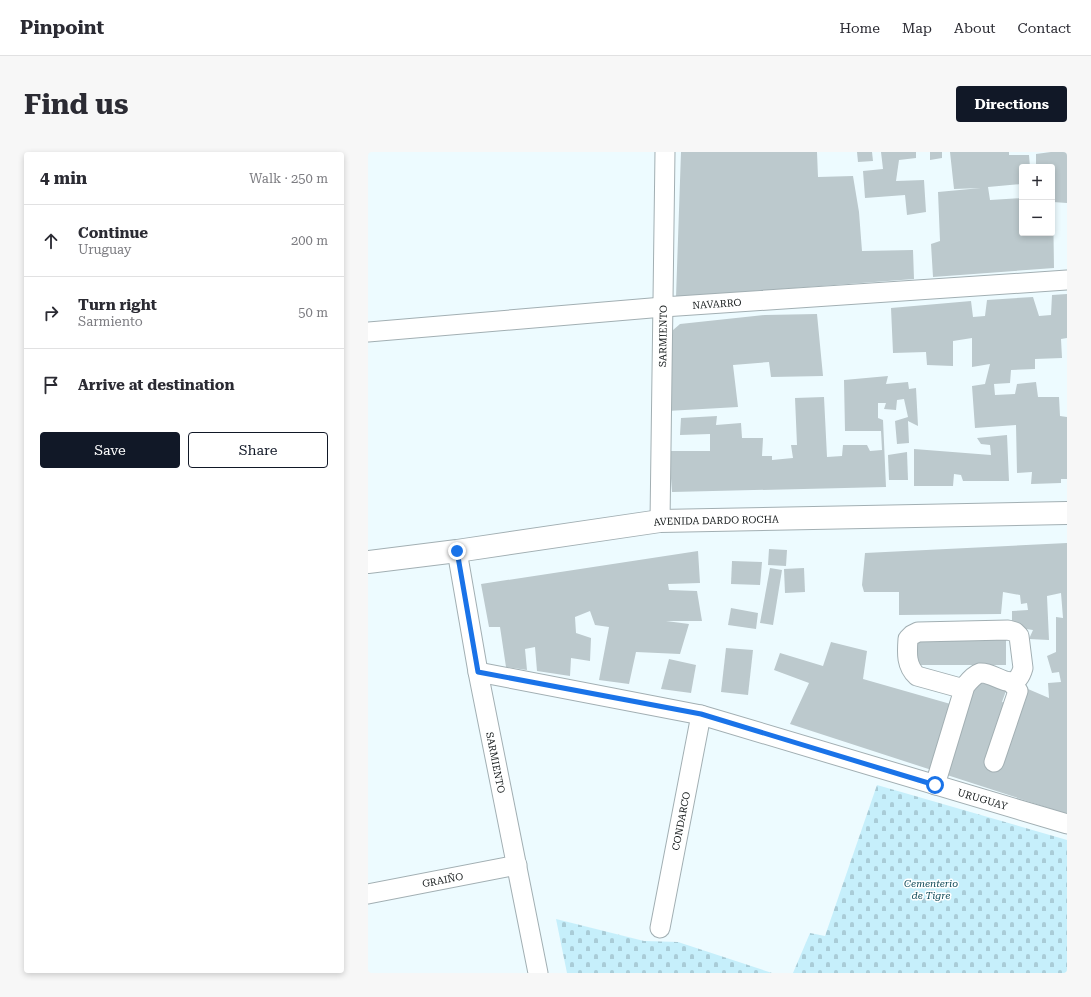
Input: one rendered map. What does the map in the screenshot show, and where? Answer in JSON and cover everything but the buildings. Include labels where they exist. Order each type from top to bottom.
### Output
[{"type":"main road","name":"AVENIDA DARDO ROCHA","points":[[368,562],[457,551],[660,520],[1067,513]]},
{"type":"street","name":"SARMIENTO","points":[[660,520],[665,152]]},
{"type":"street","name":"NAVARRO","points":[[368,332],[662,307],[1067,280]]},
{"type":"street","name":"SARMIENTO","points":[[457,551],[478,672],[538,973]]},
{"type":"street","points":[[935,785],[964,689],[973,677],[980,674],[986,674],[1011,682],[1017,679],[1022,673],[1023,668],[1019,636],[1015,632],[1008,630],[918,632],[908,639],[908,664],[917,676],[964,689]]},
{"type":"street","name":"URUGUAY","points":[[478,672],[701,714],[1067,824]]},
{"type":"street","points":[[994,762],[1018,691],[1011,682]]},
{"type":"street","name":"CONDARCO","points":[[660,928],[701,714]]},
{"type":"street","name":"GRAIÑO","points":[[368,894],[517,865]]},
{"type":"green space","name":"Cementerio de Tigre","points":[[877,785],[1067,840],[1067,973],[793,973],[810,933],[825,936]]},
{"type":"green space","points":[[556,919],[644,941],[678,942],[772,973],[567,973]]},
{"type":"route","points":[[457,551],[478,672],[701,714],[935,785]]}]
